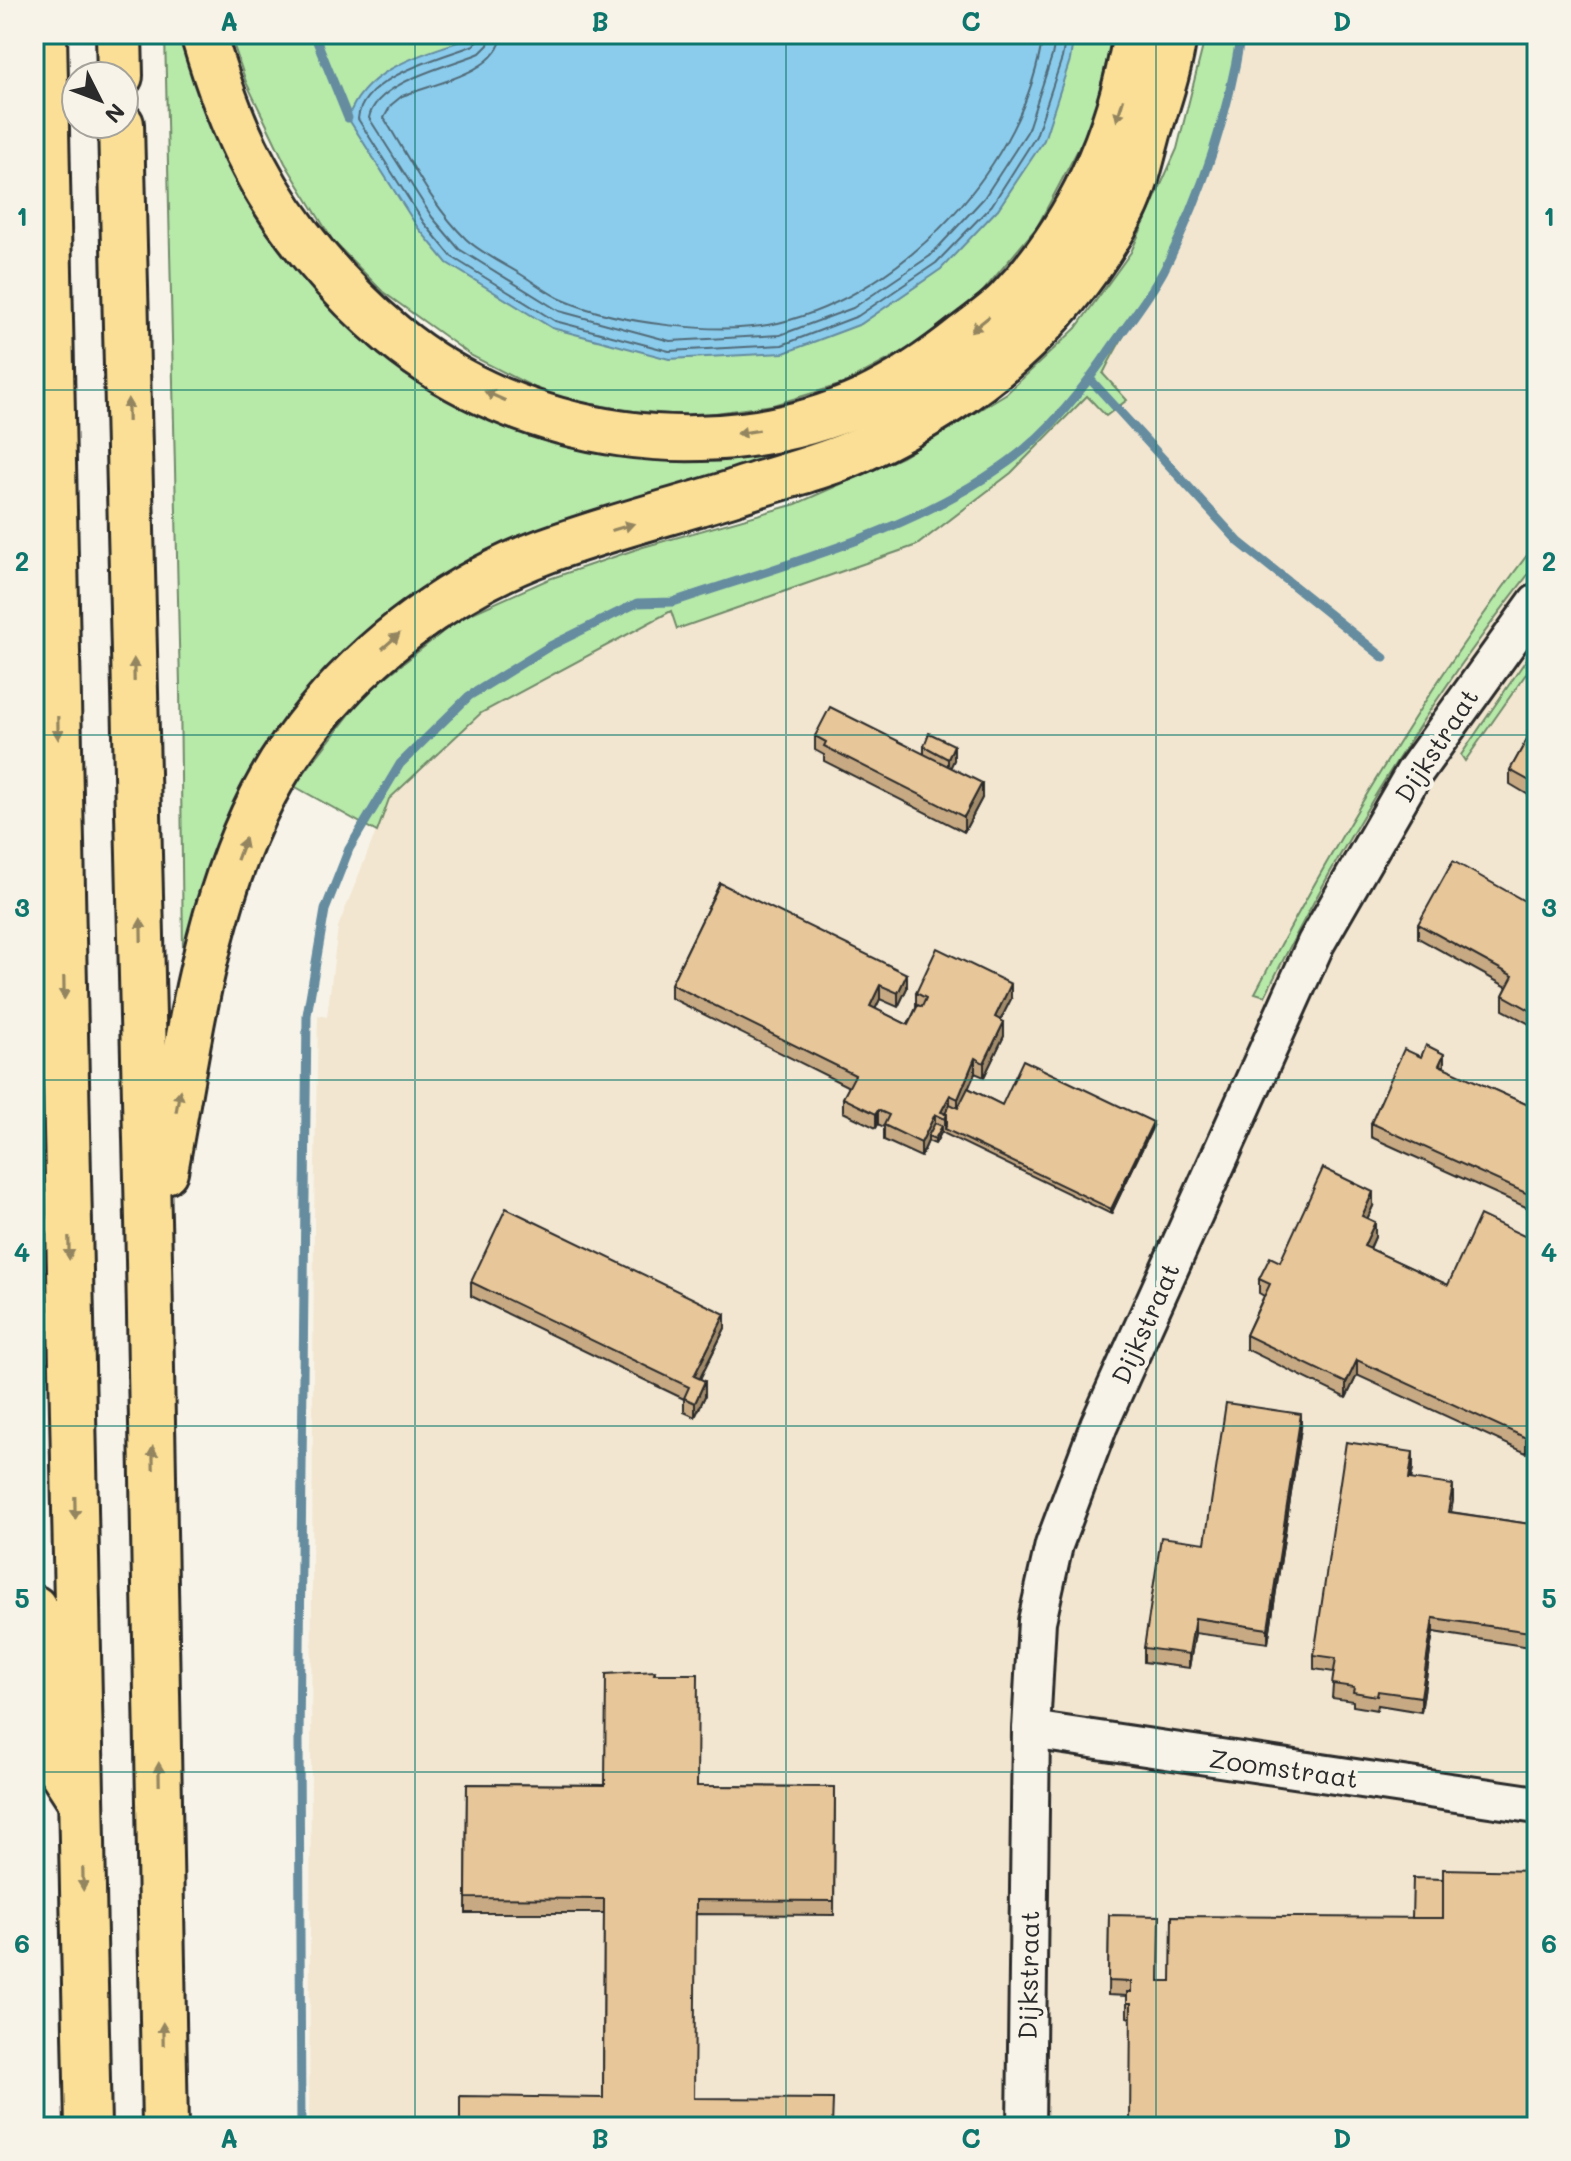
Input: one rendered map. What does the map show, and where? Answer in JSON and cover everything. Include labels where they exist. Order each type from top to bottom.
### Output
[{"type":"highway","points":[[44,34],[88,2127]]},
{"type":"highway","points":[[119,34],[120,60]]},
{"type":"highway","points":[[203,34],[254,166],[291,224],[336,278],[395,337],[463,382],[536,415],[592,430],[661,439],[738,434],[803,423],[863,401],[934,361],[1005,304],[1045,258],[1085,196],[1113,132],[1129,80],[1136,34]]},
{"type":"highway","points":[[149,1260],[196,1002],[221,906],[250,823],[292,747],[332,699],[353,674],[404,630],[459,594],[542,552],[857,451],[937,410],[1007,361],[1066,298],[1126,206],[1170,63],[1174,34]]},
{"type":"highway","points":[[121,140],[149,1260],[165,2127]]},
{"type":"highway","points":[[34,1608],[44,1744],[81,1801]]},
{"type":"street","name":"Dijkstraat","points":[[1026,2127],[1031,1730],[1037,1621],[1054,1545],[1099,1425],[1316,943],[1414,773],[1537,602]]},
{"type":"street","name":"Zoomstraat","points":[[1031,1730],[1537,1805]]},
{"type":"shaded area","points":[[1241,34],[1537,34],[1537,2127],[309,2127],[318,1015],[327,1017],[338,927],[389,799],[481,713],[671,611],[678,628],[973,501],[1011,473],[1087,396],[1127,400],[1103,375],[1124,329],[1162,272],[1191,210],[1235,71]]},
{"type":"green space","points":[[165,34],[185,34],[232,153],[482,410],[850,422],[1129,163],[900,415],[373,636],[192,954],[183,952]]},
{"type":"green space","points":[[230,34],[1113,34],[1091,125],[1037,227],[980,295],[908,349],[843,384],[773,405],[694,416],[634,411],[555,398],[472,356],[383,292],[333,241],[285,163],[246,82]]},
{"type":"green space","points":[[1206,34],[1241,34],[1229,95],[1202,188],[1177,246],[1103,374],[1127,400],[1106,416],[1087,396],[1011,473],[917,545],[677,629],[671,611],[481,713],[389,799],[377,832],[294,786],[367,692],[459,619],[549,579],[643,547],[796,504],[902,457],[1007,393],[1076,328],[1131,252],[1177,149]]},
{"type":"green space","points":[[1537,542],[1537,563],[1460,666],[1389,773],[1324,883],[1265,996],[1255,993],[1352,818],[1422,705]]},
{"type":"green space","points":[[1528,657],[1535,661],[1465,761],[1461,755]]},
{"type":"water","points":[[481,34],[1074,34],[1070,60],[1044,140],[998,209],[941,269],[861,324],[784,353],[669,359],[552,328],[447,263],[418,228],[348,118],[357,100],[385,72],[423,54]]},
{"type":"building","points":[[830,707],[982,783],[964,817],[824,746],[826,742],[815,736]]},
{"type":"building","points":[[1537,721],[1537,785],[1510,770]]},
{"type":"building","points":[[929,733],[954,745],[948,759],[924,746]]},
{"type":"building","points":[[1453,861],[1537,908],[1537,1014],[1503,995],[1513,976],[1418,924]]},
{"type":"building","points":[[720,883],[907,974],[898,993],[880,985],[870,1006],[908,1025],[918,1005],[922,1007],[926,998],[916,993],[937,948],[1011,984],[995,1017],[1004,1022],[984,1063],[975,1058],[958,1099],[950,1095],[941,1112],[947,1114],[945,1119],[935,1114],[921,1143],[884,1125],[889,1115],[878,1110],[876,1114],[843,1098],[855,1075],[671,984]]},
{"type":"building","points":[[1426,1045],[1444,1054],[1439,1065],[1537,1109],[1537,1198],[1371,1123],[1404,1049],[1421,1057]]},
{"type":"building","points":[[1023,1060],[1153,1122],[1111,1209],[945,1129],[945,1114],[950,1104],[958,1108],[968,1088],[1002,1105]]},
{"type":"building","points":[[935,1123],[942,1126],[935,1139],[928,1136]]},
{"type":"building","points":[[1323,1168],[1373,1192],[1362,1216],[1375,1222],[1364,1246],[1448,1285],[1480,1215],[1537,1242],[1537,1415],[1526,1438],[1357,1360],[1346,1383],[1246,1335],[1270,1284],[1259,1279],[1270,1257],[1280,1262]]},
{"type":"building","points":[[506,1208],[725,1314],[694,1376],[705,1381],[695,1403],[684,1398],[689,1387],[471,1282]]},
{"type":"building","points":[[1226,1403],[1301,1414],[1268,1629],[1195,1618],[1189,1654],[1144,1648],[1161,1537],[1205,1543]]},
{"type":"building","points":[[1346,1442],[1413,1452],[1409,1479],[1453,1485],[1448,1512],[1537,1525],[1537,1633],[1433,1618],[1421,1697],[1378,1691],[1377,1696],[1353,1692],[1354,1687],[1332,1684],[1336,1658],[1314,1655]]},
{"type":"building","points":[[655,1671],[654,1674],[698,1674],[697,1786],[835,1787],[834,1901],[696,1900],[694,2098],[833,2099],[832,2127],[460,2127],[460,2096],[603,2098],[604,1899],[466,1898],[467,1784],[605,1785],[606,1674]]},
{"type":"building","points":[[1443,1869],[1537,1871],[1537,2127],[1130,2127],[1131,2003],[1127,2003],[1127,1992],[1131,1992],[1131,1982],[1108,1981],[1109,1915],[1160,1916],[1159,1981],[1171,1981],[1172,1916],[1443,1918]]},
{"type":"building","points":[[1413,1878],[1443,1879],[1443,1918],[1412,1918]]},
{"type":"waterway","points":[[314,34],[348,118]]},
{"type":"waterway","points":[[301,2127],[299,1741],[307,1015],[325,910],[349,849],[400,764],[469,696],[550,646],[637,603],[673,602],[803,560],[889,527],[970,487],[1038,437],[1090,377],[1164,270],[1190,214],[1212,155],[1229,95],[1241,34]]},
{"type":"waterway","points":[[1090,379],[1239,542],[1384,658]]}]
